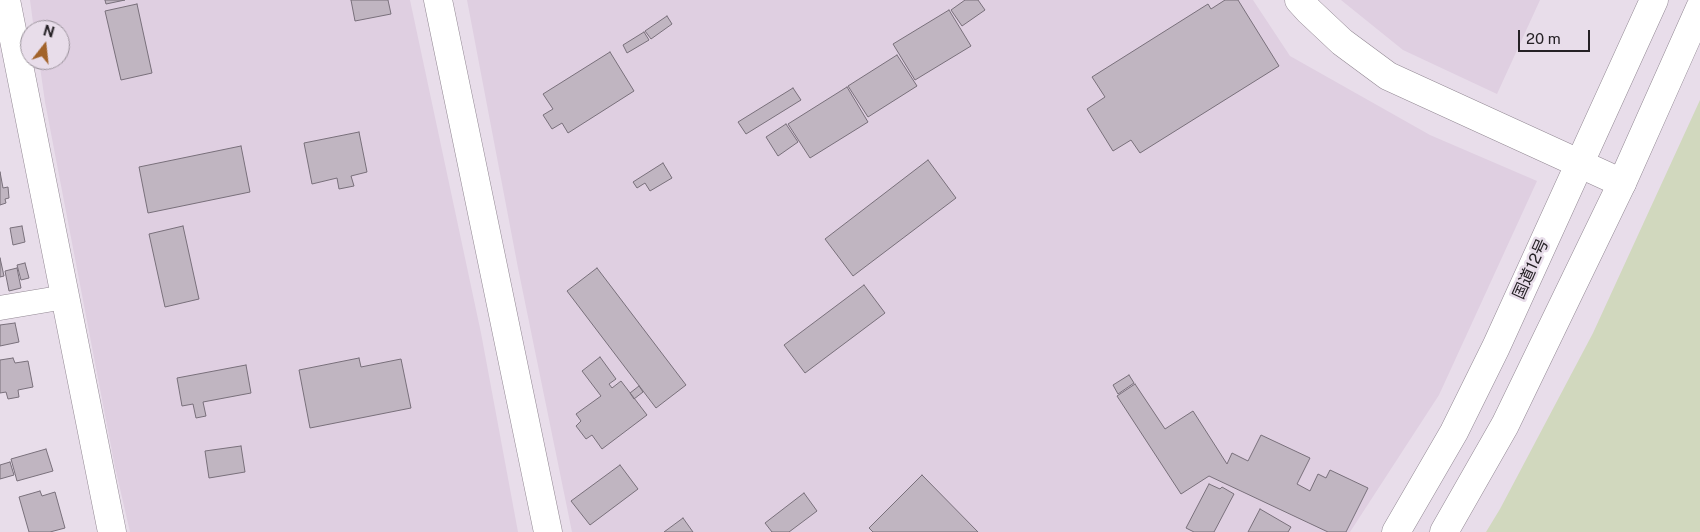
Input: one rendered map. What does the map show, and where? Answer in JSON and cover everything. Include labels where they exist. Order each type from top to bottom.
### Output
[{"type":"main road","points":[[6,0],[112,532]]},
{"type":"main road","points":[[438,0],[548,532]]},
{"type":"main road","points":[[1299,0],[1342,42],[1388,76],[1622,183]]},
{"type":"main road","name":"国道12号","points":[[1396,532],[1454,432],[1496,347],[1654,0]]},
{"type":"main road","points":[[1444,532],[1505,425],[1622,183],[1700,8]]},
{"type":"street","points":[[0,308],[64,297]]},
{"type":"shaded area","points":[[30,0],[410,0],[481,333],[518,532],[130,532],[115,467],[40,70],[70,70],[70,20],[33,20]]},
{"type":"shaded area","points":[[467,0],[1253,0],[1290,56],[1430,135],[1537,181],[1439,395],[1350,532],[572,532],[518,268]]},
{"type":"shaded area","points":[[1341,0],[1540,0],[1497,94],[1403,50]]},
{"type":"green space","points":[[1700,100],[1700,532],[1486,532],[1593,333]]},
{"type":"building","points":[[105,0],[125,0],[106,4]]},
{"type":"building","points":[[351,0],[388,0],[391,14],[355,21]]},
{"type":"building","points":[[965,0],[978,0],[985,10],[962,26],[951,10]]},
{"type":"building","points":[[1225,0],[1238,0],[1279,66],[1140,153],[1131,140],[1113,151],[1087,109],[1105,97],[1092,77],[1208,4],[1211,9]]},
{"type":"building","points":[[137,4],[152,73],[121,80],[105,11]]},
{"type":"building","points":[[949,10],[971,46],[915,80],[893,44]]},
{"type":"building","points":[[667,16],[672,24],[651,39],[645,31]]},
{"type":"building","points":[[644,32],[649,40],[627,53],[623,45]]},
{"type":"building","points":[[610,52],[634,91],[568,133],[562,123],[552,129],[543,115],[553,109],[543,94]]},
{"type":"building","points":[[897,55],[917,86],[868,117],[848,86]]},
{"type":"building","points":[[847,87],[868,122],[810,158],[788,124]]},
{"type":"building","points":[[793,88],[801,100],[746,134],[738,122]]},
{"type":"building","points":[[786,124],[798,142],[778,156],[766,137]]},
{"type":"building","points":[[359,132],[367,172],[351,176],[354,186],[339,189],[337,178],[312,184],[304,143]]},
{"type":"building","points":[[241,146],[250,192],[148,213],[139,167]]},
{"type":"building","points":[[928,160],[956,198],[853,276],[825,239]]},
{"type":"building","points":[[663,163],[672,178],[650,191],[645,183],[637,188],[633,182]]},
{"type":"building","points":[[0,172],[3,188],[8,187],[9,198],[5,199],[6,203],[0,205]]},
{"type":"building","points":[[22,226],[25,242],[13,245],[10,228]]},
{"type":"building","points":[[183,226],[199,299],[165,307],[149,234]]},
{"type":"building","points":[[0,258],[4,276],[0,277]]},
{"type":"building","points":[[25,263],[29,278],[21,280],[17,265]]},
{"type":"building","points":[[17,268],[21,288],[9,291],[5,271]]},
{"type":"building","points":[[597,268],[686,385],[656,408],[567,291]]},
{"type":"building","points":[[864,285],[885,313],[805,373],[784,345]]},
{"type":"building","points":[[15,323],[19,342],[0,346],[0,325]]},
{"type":"building","points":[[600,357],[616,379],[609,384],[612,388],[621,381],[647,415],[602,449],[592,435],[586,439],[576,426],[581,421],[576,414],[601,396],[582,371]]},
{"type":"building","points":[[13,358],[15,363],[28,361],[33,387],[18,390],[19,397],[8,399],[6,392],[0,393],[0,360]]},
{"type":"building","points":[[359,358],[361,367],[401,359],[411,408],[310,428],[299,370]]},
{"type":"building","points":[[246,365],[251,393],[203,402],[206,416],[196,418],[193,404],[182,406],[177,378]]},
{"type":"building","points":[[1129,375],[1134,383],[1118,394],[1113,385]]},
{"type":"building","points":[[1135,384],[1165,429],[1193,411],[1227,464],[1232,453],[1248,461],[1261,435],[1310,458],[1297,484],[1310,491],[1318,474],[1326,478],[1330,470],[1368,488],[1346,532],[1328,532],[1209,476],[1181,494],[1117,396]]},
{"type":"building","points":[[639,386],[643,392],[634,399],[630,393]]},
{"type":"building","points":[[241,446],[245,472],[209,478],[205,451]]},
{"type":"building","points":[[46,449],[53,471],[17,481],[11,459]]},
{"type":"building","points":[[10,462],[14,475],[0,479],[0,465]]},
{"type":"building","points":[[620,465],[638,489],[590,525],[571,501]]},
{"type":"building","points":[[922,475],[978,532],[873,532],[869,528]]},
{"type":"building","points":[[1209,484],[1220,489],[1222,487],[1234,494],[1214,532],[1194,532],[1186,528]]},
{"type":"building","points":[[40,491],[42,496],[55,492],[65,528],[50,532],[29,532],[19,497]]},
{"type":"building","points":[[804,493],[817,511],[789,532],[772,532],[765,523]]},
{"type":"building","points":[[1260,509],[1291,527],[1288,532],[1248,532]]},
{"type":"building","points":[[683,518],[693,532],[664,532]]}]
